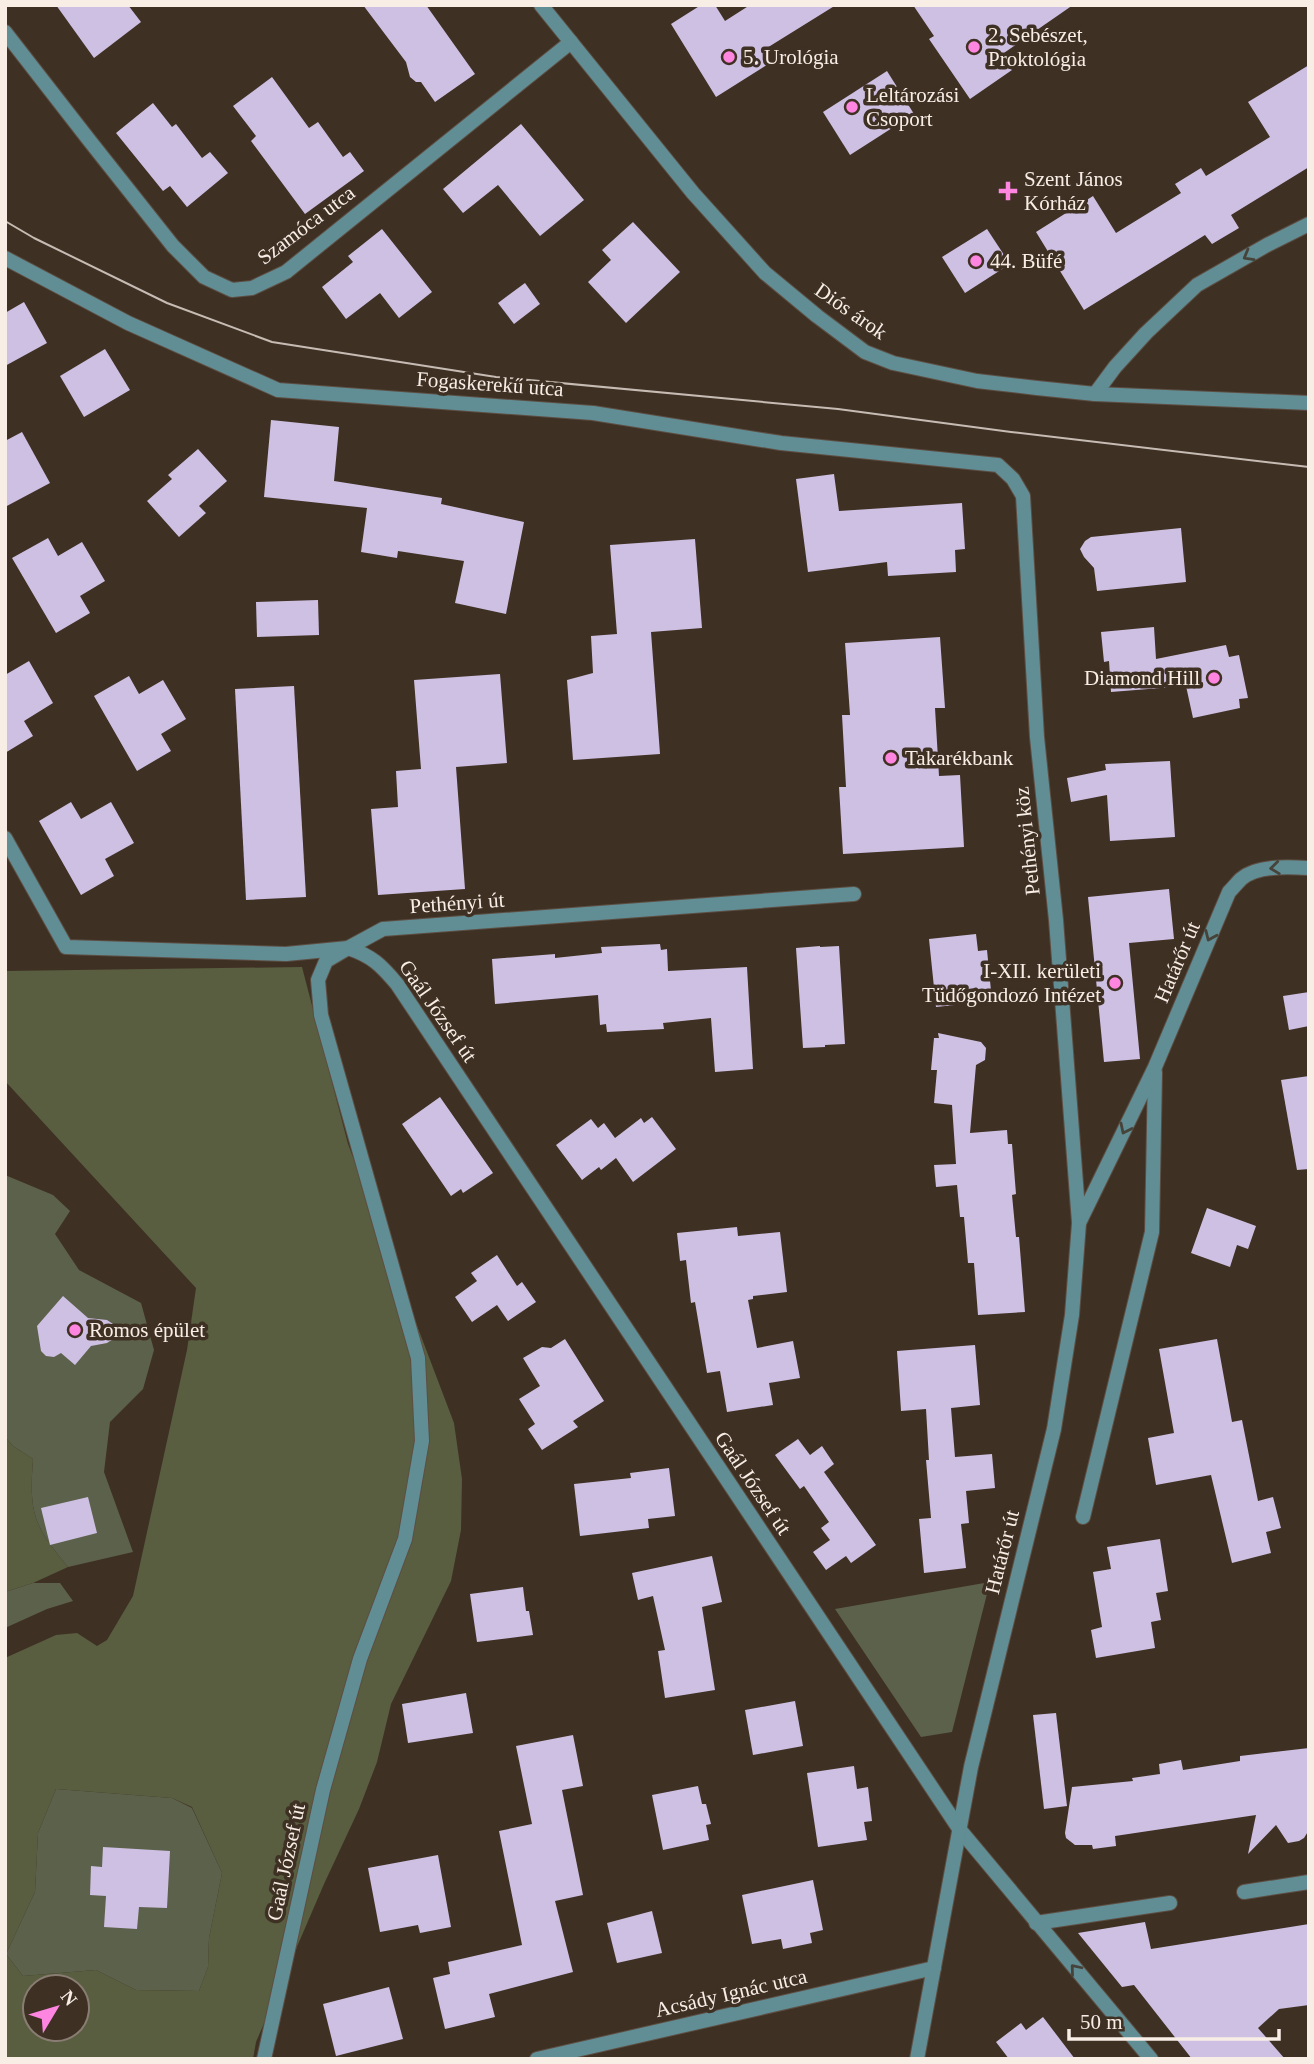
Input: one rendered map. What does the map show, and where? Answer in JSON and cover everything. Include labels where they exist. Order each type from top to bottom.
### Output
[{"type":"street","name":"Diós árok","points":[[541,5],[693,193],[765,273],[865,352],[893,363],[976,381],[1096,394],[1309,403]]},
{"type":"street","name":"Szamóca utca","points":[[5,32],[173,246],[204,277],[232,290],[252,288],[286,272],[571,42]]},
{"type":"street","points":[[1096,394],[1115,367],[1146,333],[1197,285],[1309,224]]},
{"type":"street","name":"Fogaskerekű utca","points":[[5,257],[128,323],[278,390],[593,413],[781,443],[998,465]]},
{"type":"street","name":"Pethényi köz","points":[[998,465],[1013,479],[1023,496],[1037,737],[1056,920],[1079,1223]]},
{"type":"street","name":"Pethényi út","points":[[5,838],[66,947],[286,954],[348,948],[383,929],[854,894]]},
{"type":"street","name":"Határőr út","points":[[917,2059],[971,1767],[1054,1429],[1072,1315],[1079,1223],[1155,1068],[1229,892],[1243,877],[1266,869],[1309,868]]},
{"type":"street","name":"Gaál József út","points":[[264,2059],[323,1790],[360,1660],[405,1539],[422,1441],[418,1358],[321,1015],[318,980],[326,961],[348,948],[368,955],[382,966],[397,984],[960,1830],[1151,2059]]},
{"type":"street","name":"Határőr út","points":[[1083,1517],[1152,1232],[1155,1068]]},
{"type":"street","points":[[1244,1892],[1309,1882]]},
{"type":"street","points":[[1036,1923],[1170,1903]]},
{"type":"street","name":"Acsády Ignác utca","points":[[537,2059],[934,1968]]},
{"type":"green space","points":[[302,967],[348,1144],[454,1423],[462,1479],[461,1530],[451,1581],[391,1704],[377,1762],[359,1809],[256,2042],[253,2059],[5,2059],[5,1658],[56,1635],[77,1633],[97,1646],[107,1640],[133,1596],[187,1350],[196,1288],[5,1081],[5,971]],"holes":[[[56,1789],[172,1798],[192,1807],[222,1873],[209,1938],[208,1967],[199,1991],[136,1990],[96,1970],[60,1973],[91,1973],[91,2043],[21,2043],[21,1973],[6,1954],[35,1892],[38,1833]]]},
{"type":"green space","points":[[5,1175],[53,1195],[70,1211],[55,1234],[79,1270],[141,1303],[154,1350],[143,1389],[110,1422],[104,1472],[133,1552],[68,1567],[47,1540],[36,1518],[32,1493],[33,1459],[13,1446],[5,1437]]},
{"type":"green space","points":[[5,1437],[13,1446],[33,1459],[32,1493],[36,1518],[47,1540],[68,1567],[5,1592]]},
{"type":"green space","points":[[990,1582],[952,1732],[921,1737],[835,1609]]},
{"type":"green space","points":[[33,1583],[60,1583],[73,1601],[47,1609],[5,1628],[5,1592]]},
{"type":"green space","points":[[56,1789],[172,1798],[192,1808],[222,1873],[209,1938],[208,1967],[199,1991],[136,1990],[96,1970],[21,1973],[6,1954],[35,1892],[38,1833]]},
{"type":"building","points":[[56,5],[128,5],[141,22],[94,58]]},
{"type":"building","points":[[363,5],[426,5],[475,74],[435,102],[421,82],[410,77],[406,62]]},
{"type":"building","name":"5. Urológia","points":[[701,5],[715,5],[725,21],[750,5],[836,5],[762,51],[770,63],[716,97],[671,24]]},
{"type":"building","name":"2. Sebészet, Proktológia","points":[[913,5],[1073,5],[1001,55],[1012,70],[970,99],[929,39],[934,36]]},
{"type":"building","points":[[1309,65],[1309,167],[1231,215],[1239,228],[1212,244],[1205,235],[1084,310],[1036,232],[1093,196],[1116,233],[1181,193],[1175,184],[1201,168],[1206,176],[1270,137],[1248,102]]},
{"type":"building","points":[[887,71],[914,114],[850,155],[823,112]]},
{"type":"building","points":[[272,77],[309,128],[318,122],[343,157],[350,152],[364,171],[305,214],[251,141],[256,136],[233,106]]},
{"type":"building","points":[[153,103],[172,127],[176,124],[202,158],[210,152],[228,173],[187,207],[170,186],[163,191],[116,133]]},
{"type":"building","points":[[521,124],[584,200],[540,236],[498,185],[463,213],[443,189]]},
{"type":"building","points":[[633,222],[680,272],[626,323],[588,282],[611,260],[602,250]]},
{"type":"building","points":[[382,229],[432,292],[399,318],[380,293],[346,319],[322,287],[353,262],[348,256]]},
{"type":"building","name":"44. Büfé","points":[[987,229],[1010,264],[965,293],[942,257]]},
{"type":"building","points":[[525,283],[540,304],[514,324],[498,303]]},
{"type":"building","points":[[24,302],[47,343],[5,366],[5,313]]},
{"type":"building","points":[[105,349],[130,390],[84,417],[60,376]]},
{"type":"building","points":[[271,420],[339,427],[334,481],[442,498],[441,504],[524,522],[506,614],[455,603],[464,561],[398,551],[397,558],[361,552],[367,508],[264,497]]},
{"type":"building","points":[[22,432],[50,483],[5,507],[5,441]]},
{"type":"building","points":[[198,449],[227,481],[199,506],[206,513],[179,537],[147,501],[172,479],[168,475]]},
{"type":"building","points":[[834,474],[839,511],[962,503],[965,549],[955,550],[956,572],[888,576],[887,562],[808,572],[796,479]]},
{"type":"building","points":[[1181,528],[1186,582],[1097,591],[1094,568],[1080,549],[1085,541],[1091,537]]},
{"type":"building","points":[[48,538],[58,556],[82,542],[105,581],[80,596],[90,613],[56,633],[12,558]]},
{"type":"building","points":[[695,539],[702,628],[651,632],[660,754],[573,760],[567,680],[593,673],[591,636],[617,634],[610,545]]},
{"type":"building","points":[[318,600],[319,635],[257,637],[256,602]]},
{"type":"building","points":[[1154,627],[1156,659],[1226,645],[1229,657],[1239,655],[1248,698],[1239,699],[1240,708],[1193,718],[1186,686],[1111,692],[1109,661],[1104,662],[1101,632]]},
{"type":"building","name":"Takarékbank","points":[[940,637],[945,708],[935,708],[939,776],[960,775],[964,847],[843,854],[839,787],[846,787],[842,715],[850,715],[845,643]]},
{"type":"building","points":[[29,661],[53,703],[24,721],[33,736],[5,753],[5,675]]},
{"type":"building","points":[[500,674],[507,763],[456,767],[465,889],[378,895],[371,809],[398,807],[396,771],[421,769],[414,680]]},
{"type":"building","points":[[129,676],[139,694],[163,680],[186,719],[161,734],[171,751],[137,771],[94,696]]},
{"type":"building","points":[[294,686],[306,897],[246,900],[235,689]]},
{"type":"building","points":[[1170,761],[1175,837],[1110,841],[1107,795],[1071,802],[1067,778],[1106,770],[1105,764]]},
{"type":"building","points":[[71,802],[81,819],[111,802],[134,843],[105,859],[114,876],[81,895],[39,821]]},
{"type":"building","name":"I-XII. kerületi Tüdőgondozó Intézet","points":[[1169,889],[1174,939],[1129,943],[1140,1059],[1104,1062],[1088,897]]},
{"type":"building","points":[[976,934],[978,951],[987,950],[992,1001],[936,1007],[929,939]]},
{"type":"building","points":[[660,944],[661,950],[667,949],[668,971],[747,967],[753,1069],[715,1072],[711,1018],[663,1023],[664,1029],[607,1032],[606,1024],[600,1025],[598,995],[495,1004],[492,959],[555,954],[555,958],[602,953],[601,947]]},
{"type":"building","points":[[839,946],[845,1044],[803,1048],[796,948]]},
{"type":"building","points":[[1309,992],[1309,1026],[1289,1030],[1283,996]]},
{"type":"building","points":[[938,1033],[981,1042],[986,1048],[985,1060],[976,1065],[970,1133],[1007,1130],[1008,1144],[1012,1144],[1016,1194],[1012,1195],[1016,1237],[1019,1237],[1025,1312],[978,1315],[974,1263],[968,1263],[964,1217],[960,1217],[957,1185],[936,1187],[934,1165],[956,1164],[952,1105],[934,1103],[937,1070],[931,1070],[934,1038],[939,1038]]},
{"type":"building","points":[[1309,1076],[1309,1169],[1297,1170],[1281,1080]]},
{"type":"building","points":[[440,1097],[493,1173],[463,1193],[461,1189],[451,1196],[402,1124]]},
{"type":"building","points":[[652,1117],[676,1149],[633,1182],[616,1158],[582,1180],[556,1145],[591,1119],[598,1128],[604,1123],[615,1138],[641,1118],[644,1123]]},
{"type":"building","points":[[1207,1208],[1256,1226],[1248,1249],[1237,1245],[1230,1267],[1191,1253]]},
{"type":"building","points":[[737,1227],[738,1236],[780,1232],[787,1292],[753,1296],[753,1299],[748,1300],[757,1348],[793,1341],[800,1378],[769,1383],[773,1405],[727,1412],[720,1371],[707,1373],[695,1302],[691,1303],[686,1260],[680,1261],[677,1233]]},
{"type":"building","points":[[497,1255],[517,1286],[522,1282],[536,1302],[508,1321],[497,1305],[472,1322],[455,1297],[477,1281],[471,1273]]},
{"type":"building","name":"Romos épület","points":[[63,1296],[88,1318],[107,1320],[113,1324],[115,1331],[113,1339],[91,1346],[75,1365],[61,1353],[54,1357],[46,1356],[41,1351],[37,1326]]},
{"type":"building","points":[[565,1339],[604,1401],[573,1421],[578,1427],[542,1450],[528,1429],[535,1424],[519,1399],[540,1386],[523,1358],[542,1347],[551,1348]]},
{"type":"building","points":[[1217,1339],[1232,1422],[1242,1420],[1258,1501],[1273,1497],[1281,1528],[1266,1532],[1271,1553],[1232,1563],[1211,1475],[1156,1485],[1148,1438],[1174,1433],[1159,1349]]},
{"type":"building","points":[[975,1345],[980,1405],[951,1408],[955,1457],[992,1454],[995,1488],[966,1491],[969,1523],[961,1524],[966,1568],[924,1573],[919,1519],[931,1518],[926,1460],[929,1460],[926,1409],[901,1411],[897,1351]]},
{"type":"building","points":[[798,1439],[810,1455],[822,1446],[834,1464],[824,1472],[876,1545],[851,1563],[846,1556],[826,1570],[813,1552],[830,1540],[821,1528],[829,1522],[804,1486],[800,1489],[775,1455]]},
{"type":"building","points":[[669,1468],[675,1516],[648,1519],[649,1528],[580,1536],[574,1484],[631,1478],[630,1473]]},
{"type":"building","points":[[88,1497],[97,1533],[50,1545],[41,1508]]},
{"type":"building","points":[[1160,1539],[1168,1591],[1156,1593],[1161,1620],[1151,1622],[1155,1648],[1096,1658],[1091,1630],[1102,1627],[1093,1572],[1111,1569],[1107,1547]]},
{"type":"building","points":[[712,1556],[722,1602],[702,1607],[715,1690],[665,1698],[658,1651],[665,1650],[653,1596],[638,1600],[632,1573]]},
{"type":"building","points":[[523,1587],[533,1635],[477,1642],[470,1594]]},
{"type":"building","points":[[466,1693],[473,1733],[408,1743],[402,1704]]},
{"type":"building","points":[[795,1701],[803,1746],[753,1755],[745,1710]]},
{"type":"building","points":[[1056,1713],[1067,1806],[1044,1809],[1033,1715]]},
{"type":"building","points":[[573,1735],[583,1786],[562,1790],[583,1895],[555,1901],[573,1972],[489,1994],[495,2017],[445,2029],[433,1978],[450,1974],[448,1962],[522,1945],[499,1831],[532,1824],[516,1746]]},
{"type":"building","points":[[1309,1748],[1309,1830],[1299,1841],[1288,1843],[1276,1825],[1248,1854],[1256,1815],[1115,1836],[1116,1846],[1093,1849],[1092,1845],[1075,1845],[1066,1838],[1072,1787],[1133,1781],[1132,1778],[1160,1774],[1159,1764],[1181,1760],[1183,1770],[1240,1761],[1240,1756]]},
{"type":"building","points":[[854,1766],[857,1789],[868,1787],[872,1821],[864,1822],[867,1840],[818,1847],[807,1773]]},
{"type":"building","points":[[698,1786],[711,1824],[706,1825],[709,1840],[663,1850],[652,1795]]},
{"type":"building","points":[[103,1847],[170,1851],[167,1908],[139,1907],[137,1929],[104,1927],[106,1896],[90,1895],[91,1866],[102,1867]]},
{"type":"building","points":[[438,1855],[451,1927],[420,1933],[418,1925],[380,1932],[368,1868]]},
{"type":"building","points":[[813,1880],[823,1930],[810,1933],[812,1943],[783,1949],[781,1939],[752,1944],[742,1895]]},
{"type":"building","points":[[652,1911],[662,1953],[617,1963],[607,1923]]},
{"type":"building","points":[[1145,1922],[1151,1949],[1309,1924],[1309,2005],[1279,2009],[1258,2028],[1285,2059],[1192,2059],[1134,1985],[1122,1987],[1078,1933]]},
{"type":"building","points":[[389,1987],[403,2039],[336,2056],[323,2004]]},
{"type":"building","points":[[1043,2017],[1075,2059],[1009,2059],[996,2042],[1021,2023],[1026,2030]]},
{"type":"tram line","points":[[5,221],[167,303],[272,342],[496,377],[838,409],[1309,467]]},
{"type":"place","name":"2. Sebészet, Proktológia","points":[[974,47]]},
{"type":"place","name":"5. Urológia","points":[[729,57]]},
{"type":"place","name":"Leltározási Csoport","points":[[852,107]]},
{"type":"place","name":"Szent János Kórház","points":[[1008,191]]},
{"type":"place","name":"44. Büfé","points":[[976,261]]},
{"type":"place","name":"Diamond Hill","points":[[1214,678]]},
{"type":"place","name":"Takarékbank","points":[[891,758]]},
{"type":"place","name":"I-XII. kerületi Tüdőgondozó Intézet","points":[[1115,983]]},
{"type":"place","name":"Romos épület","points":[[75,1330]]}]
